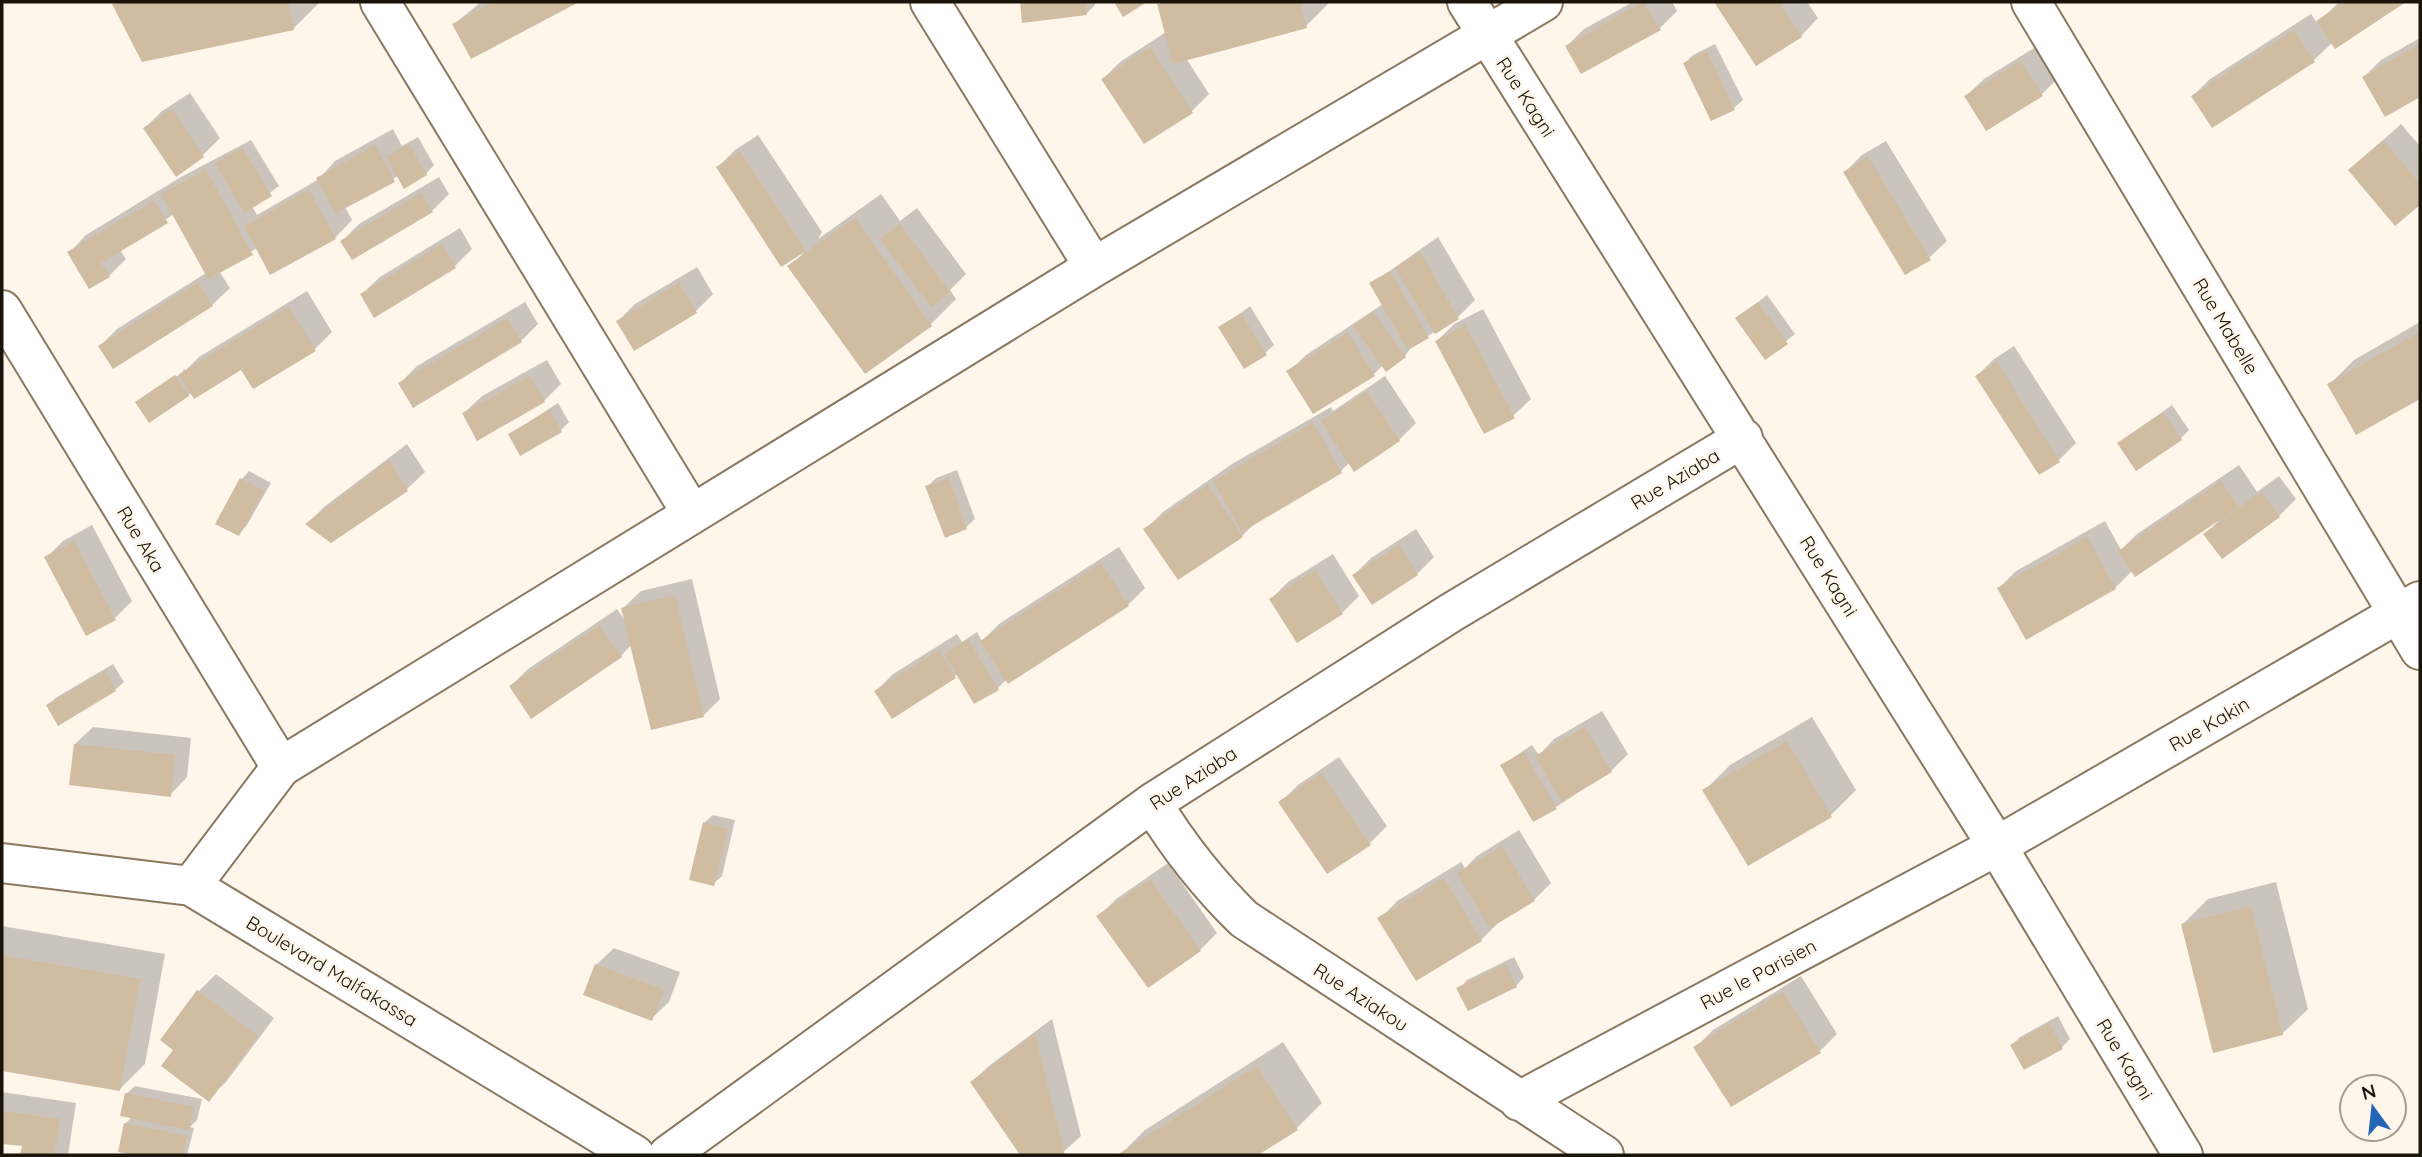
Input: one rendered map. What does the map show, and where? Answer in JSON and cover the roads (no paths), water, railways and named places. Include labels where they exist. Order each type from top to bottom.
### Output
[{"type":"street","points":[[380,2],[692,514]]},
{"type":"street","points":[[930,2],[1094,267]]},
{"type":"street","name":"Rue Kagni","points":[[1467,2],[1997,846],[2183,1155]]},
{"type":"street","points":[[191,886],[281,767],[1094,267],[1543,2]]},
{"type":"street","name":"Rue Mabelle","points":[[2031,2],[2409,608],[2420,650]]},
{"type":"street","name":"Rue Aka","points":[[2,310],[281,767]]},
{"type":"street","name":"Rue Aziaba","points":[[668,1155],[1152,803],[1452,612],[1743,438]]},
{"type":"street","name":"Rue Kakin","points":[[1997,846],[2409,608]]},
{"type":"street","name":"Rue Aziakou","points":[[1152,803],[1183,852],[1210,886],[1244,919],[1604,1155]]},
{"type":"street","name":"Rue le Parisien","points":[[1519,1101],[1997,846]]},
{"type":"street","name":"Boulevard Malfakassa","points":[[2,863],[191,886],[635,1155]]}]
